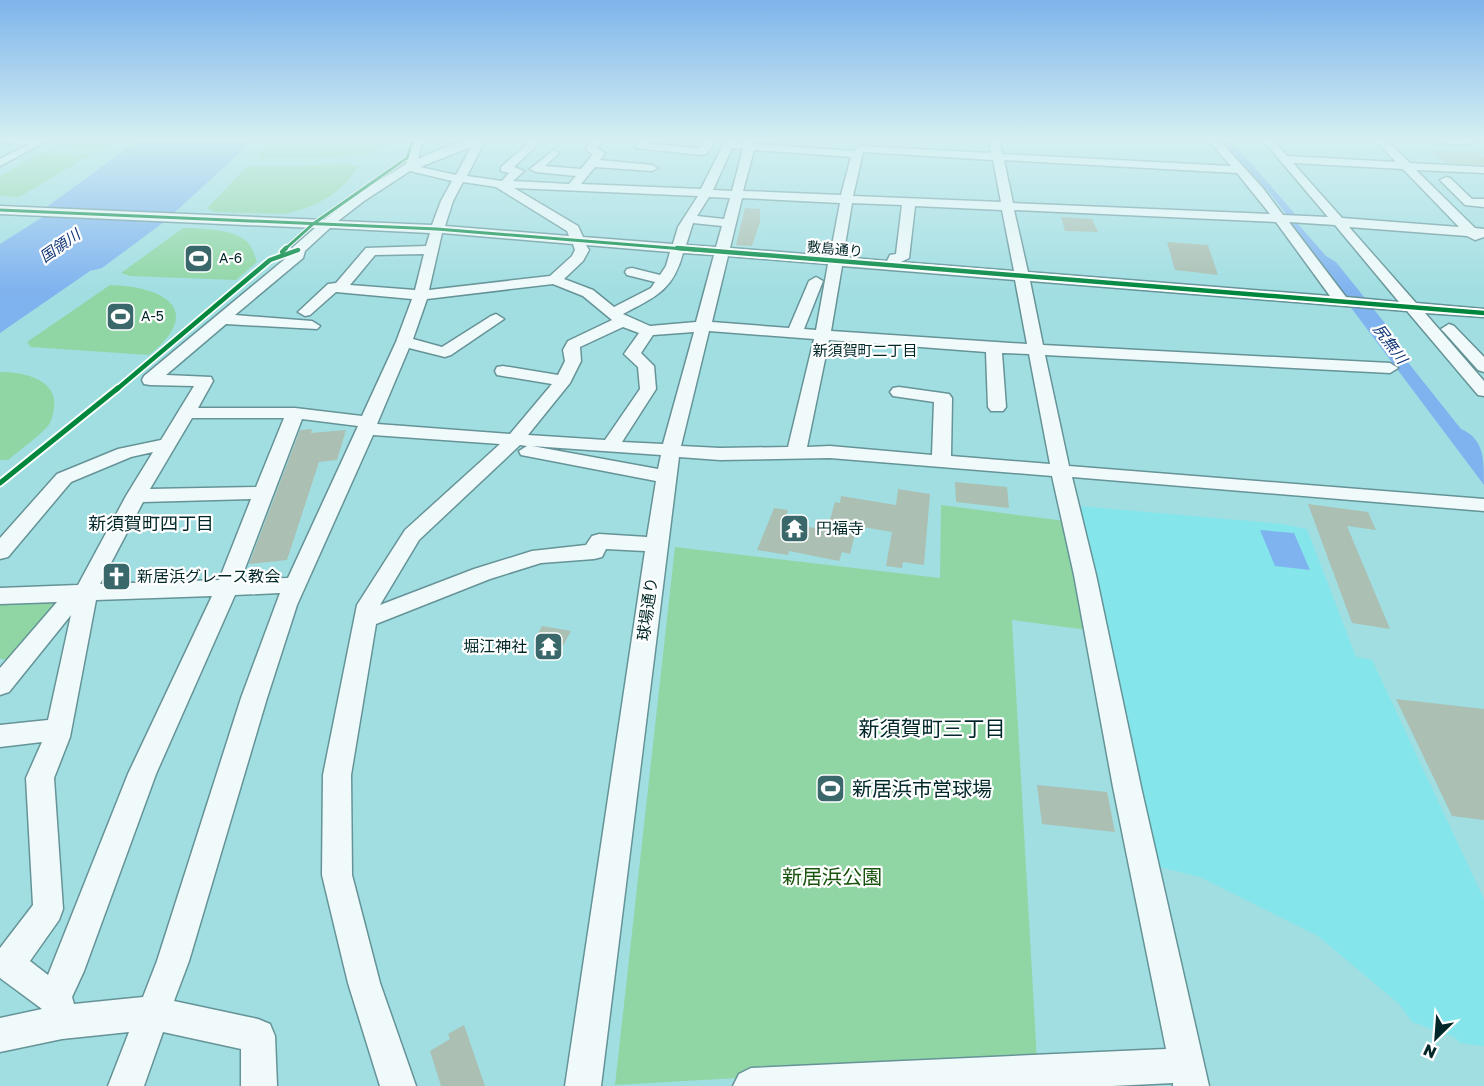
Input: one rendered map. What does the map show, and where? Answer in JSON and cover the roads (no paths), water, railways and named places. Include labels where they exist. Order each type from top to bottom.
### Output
[{"type":"street","points":[[59,1009],[41,990],[4,959],[48,909],[40,778],[58,729],[88,587],[136,496],[205,381],[150,380],[298,255],[298,250],[373,190]]},
{"type":"street","points":[[126,1086],[173,961],[272,643],[286,605],[404,342],[421,295],[447,201],[453,190]]},
{"type":"street","points":[[509,190],[573,229],[582,250],[578,258],[555,280]]},
{"type":"street","points":[[633,190],[1300,219],[1478,232]]},
{"type":"street","points":[[398,1086],[364,983],[337,875],[337,775],[368,605],[412,536],[513,442],[563,381],[573,361],[571,350],[574,344],[656,291],[673,266],[688,219],[707,190]]},
{"type":"street","name":"球場通り","points":[[583,1086],[656,545],[671,450],[738,190]]},
{"type":"street","points":[[796,453],[823,334],[849,190]]},
{"type":"street","points":[[751,1086],[1190,1076],[1127,787],[1085,575],[1061,472],[1005,190]]},
{"type":"street","points":[[1259,190],[1342,301]]},
{"type":"street","points":[[1315,190],[1340,223],[1484,391]]},
{"type":"street","points":[[1326,190],[1484,367]]},
{"type":"street","points":[[1432,190],[1478,232],[1484,245]]},
{"type":"street","points":[[1456,190],[1469,202],[1484,203]]},
{"type":"street","points":[[893,266],[895,258],[902,258],[909,202]]},
{"type":"street","name":"敷島通り","points":[[0,210],[328,225],[435,239],[577,240],[893,266],[1021,271],[1413,307]]},
{"type":"street","points":[[688,219],[729,223]]},
{"type":"street","points":[[340,288],[371,251],[435,239]]},
{"type":"street","points":[[1021,271],[1329,285]]},
{"type":"street","points":[[628,277],[661,284]]},
{"type":"street","points":[[222,319],[309,319],[333,287],[421,295],[555,280],[588,293],[617,317],[648,331],[704,326],[994,348],[1134,353],[1390,368]]},
{"type":"street","points":[[794,334],[816,281]]},
{"type":"street","points":[[1413,307],[1484,313]]},
{"type":"street","points":[[404,342],[445,352],[496,319]]},
{"type":"street","points":[[610,446],[648,389],[646,366],[632,354],[648,331]]},
{"type":"street","points":[[994,348],[997,406]]},
{"type":"street","points":[[503,371],[563,381]]},
{"type":"street","points":[[899,392],[943,398],[941,462]]},
{"type":"street","points":[[186,413],[295,413],[368,425],[513,442],[720,454],[830,452],[1484,505]]},
{"type":"street","points":[[59,1009],[68,971],[142,774],[227,588],[295,413]]},
{"type":"street","points":[[513,442],[519,449],[550,457],[667,477]]},
{"type":"street","points":[[0,552],[64,478],[125,453],[166,444]]},
{"type":"street","points":[[136,496],[264,493]]},
{"type":"street","points":[[366,619],[482,574],[540,556],[594,552],[599,541],[656,545]]},
{"type":"street","points":[[0,596],[296,585]]},
{"type":"street","points":[[0,685],[63,609],[86,594]]},
{"type":"street","points":[[0,736],[58,729]]},
{"type":"street","points":[[0,1035],[59,1009],[154,1013],[258,1036],[259,1086]]},
{"type":"water","name":"国領川","points":[[70,190],[199,190],[164,222],[102,268],[90,271],[0,333],[0,244],[46,215],[48,206]]},
{"type":"water","name":"尻無川","points":[[1267,190],[1274,190],[1301,221],[1297,223],[1326,256],[1336,262],[1388,327],[1383,331],[1461,429],[1474,438],[1483,458],[1484,485],[1289,225],[1292,223]]},
{"type":"water","points":[[1260,530],[1294,533],[1310,570],[1275,566]]},
{"type":"place","name":"A-6","points":[[198,258]]},
{"type":"place","name":"A-5","points":[[120,316]]},
{"type":"place","name":"円福寺","points":[[795,528]]},
{"type":"place","name":"新居浜グレース教会","points":[[116,576]]},
{"type":"place","name":"堀江神社","points":[[548,646]]},
{"type":"place","name":"新居浜市営球場","points":[[831,789]]},
{"type":"district","name":"新須賀町二丁目","points":[[865,351]]},
{"type":"district","name":"新須賀町四丁目","points":[[151,524]]},
{"type":"district","name":"新須賀町三丁目","points":[[932,729]]},
{"type":"park label","name":"新居浜公園","points":[[832,877]]}]
